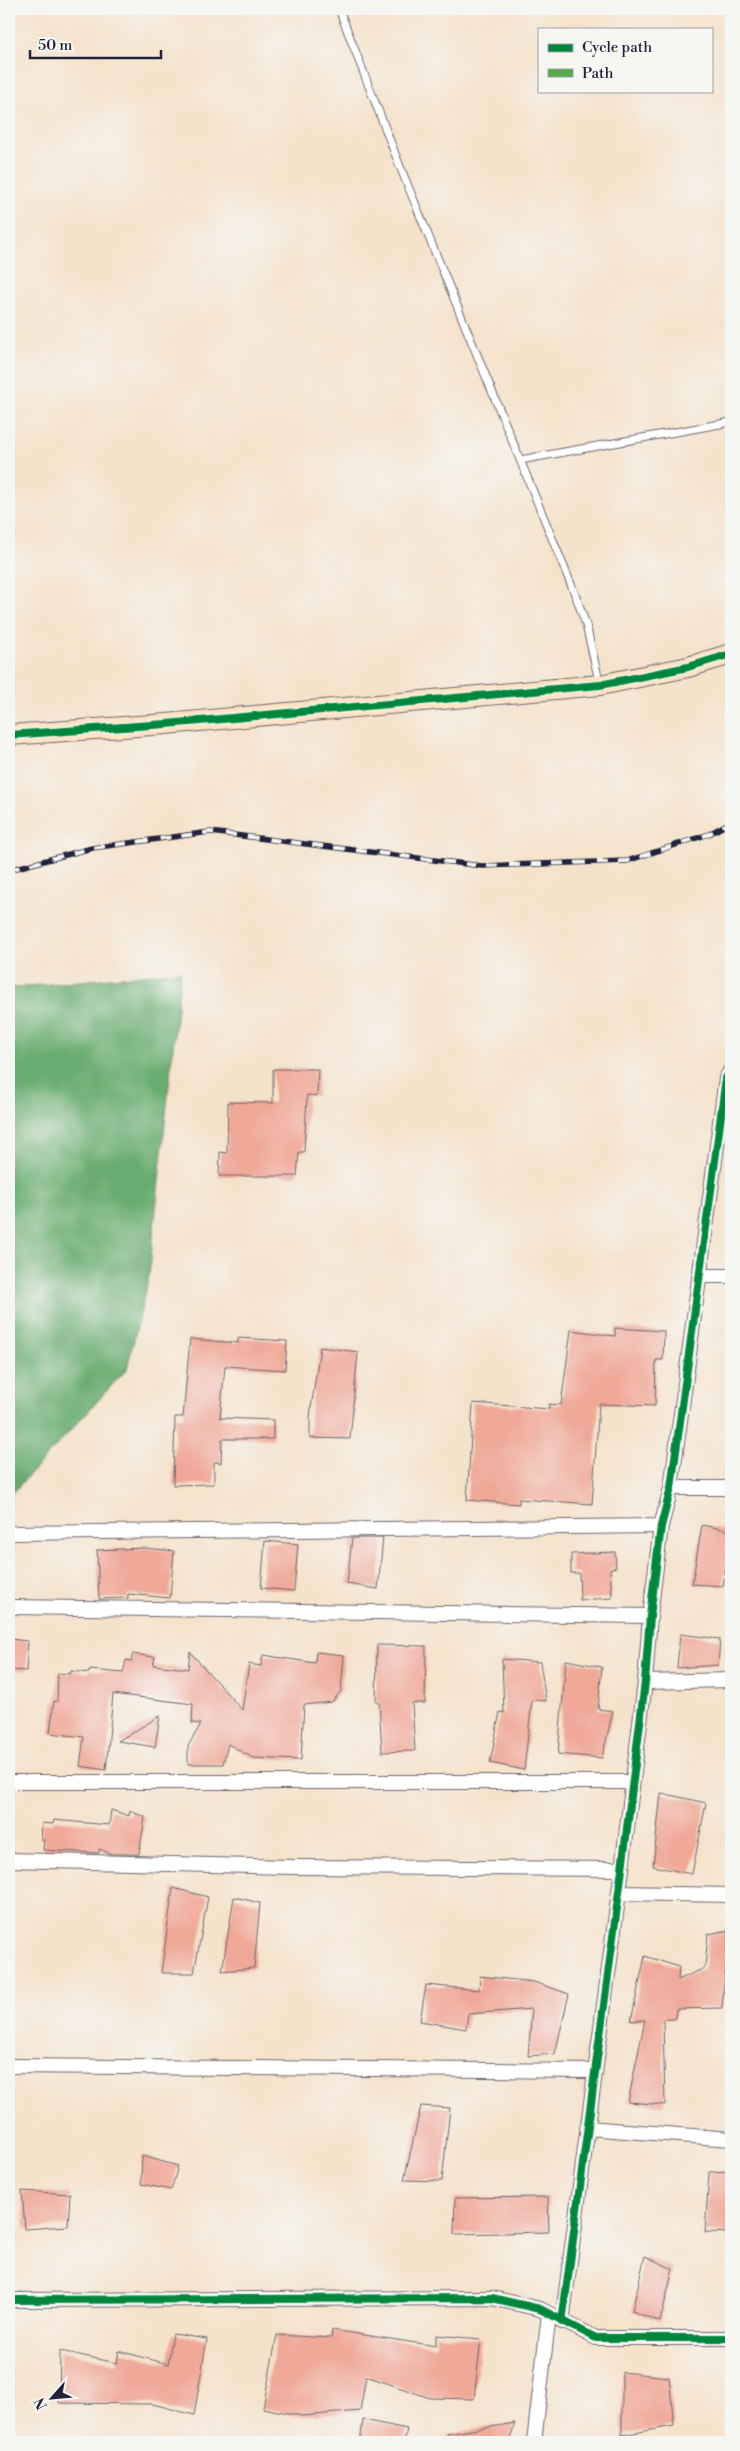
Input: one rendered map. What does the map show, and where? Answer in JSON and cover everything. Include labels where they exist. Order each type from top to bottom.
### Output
[{"type":"street","points":[[9,735],[166,724],[600,685],[688,667],[731,654]]},
{"type":"street","points":[[562,2322],[633,1782],[661,1526],[671,1488],[726,1078],[731,1070]]},
{"type":"street","points":[[699,1276],[731,1276]]},
{"type":"street","points":[[671,1488],[731,1488]]},
{"type":"street","points":[[9,1533],[661,1526]]},
{"type":"street","points":[[9,1607],[650,1616]]},
{"type":"street","points":[[645,1682],[731,1680]]},
{"type":"street","points":[[9,1782],[633,1782]]},
{"type":"street","points":[[9,1860],[293,1867],[622,1870]]},
{"type":"street","points":[[619,1893],[731,1895]]},
{"type":"street","points":[[9,2066],[595,2071]]},
{"type":"street","points":[[587,2128],[731,2139]]},
{"type":"street","points":[[9,2300],[492,2298],[540,2309],[596,2338],[731,2338]]},
{"type":"street","points":[[534,2442],[549,2314]]},
{"type":"lane","points":[[339,9],[399,164],[577,599],[586,625],[600,685]]},
{"type":"lane","points":[[520,460],[731,422]]},
{"type":"green space","points":[[181,971],[149,1276],[127,1369],[9,1497],[9,988]]},
{"type":"building","points":[[273,1069],[318,1069],[317,1096],[307,1095],[304,1152],[299,1152],[297,1176],[219,1176],[220,1152],[227,1153],[228,1102],[273,1103]]},
{"type":"building","points":[[615,1328],[664,1331],[663,1360],[656,1360],[655,1406],[599,1404],[592,1504],[519,1499],[519,1504],[467,1500],[473,1403],[549,1409],[549,1404],[561,1405],[571,1330],[615,1336]]},
{"type":"building","points":[[238,1338],[287,1341],[285,1370],[225,1366],[220,1418],[273,1420],[273,1439],[222,1439],[221,1463],[214,1462],[214,1484],[173,1485],[175,1417],[183,1417],[190,1339],[238,1343]]},
{"type":"building","points":[[320,1347],[358,1352],[350,1439],[310,1438],[310,1416]]},
{"type":"building","points":[[702,1525],[731,1531],[723,1586],[692,1584]]},
{"type":"building","points":[[352,1538],[383,1538],[378,1589],[347,1584]]},
{"type":"building","points":[[265,1541],[298,1544],[294,1591],[261,1588]]},
{"type":"building","points":[[144,1548],[174,1551],[170,1598],[128,1594],[128,1598],[99,1599],[97,1550]]},
{"type":"building","points":[[615,1552],[616,1567],[610,1569],[612,1598],[580,1600],[579,1573],[571,1573],[571,1554]]},
{"type":"building","points":[[680,1634],[720,1639],[718,1665],[677,1668]]},
{"type":"building","points":[[9,1639],[28,1641],[26,1671],[9,1670]]},
{"type":"building","points":[[377,1645],[426,1646],[425,1703],[412,1703],[415,1751],[382,1752],[379,1702],[376,1702]]},
{"type":"building","points":[[190,1652],[242,1710],[249,1664],[261,1666],[263,1655],[315,1663],[316,1652],[344,1655],[341,1691],[332,1702],[304,1705],[301,1760],[253,1758],[228,1744],[223,1764],[188,1764],[188,1746],[201,1724],[192,1723],[193,1704],[113,1694],[106,1770],[80,1766],[84,1737],[50,1733],[54,1701],[57,1702],[58,1673],[70,1674],[71,1671],[89,1673],[90,1670],[123,1673],[126,1660],[131,1661],[133,1654],[155,1657],[153,1665],[188,1669]]},
{"type":"building","points":[[502,1659],[540,1662],[546,1701],[532,1700],[524,1770],[490,1763],[500,1712],[504,1713]]},
{"type":"building","points":[[566,1660],[602,1667],[598,1709],[613,1711],[602,1758],[558,1754]]},
{"type":"building","points":[[160,1716],[155,1747],[118,1741]]},
{"type":"building","points":[[661,1793],[706,1803],[692,1874],[653,1866]]},
{"type":"building","points":[[111,1810],[129,1816],[130,1811],[145,1817],[139,1854],[112,1854],[99,1849],[99,1853],[43,1850],[44,1840],[41,1840],[42,1823],[53,1824],[54,1820],[109,1825]]},
{"type":"building","points":[[173,1888],[208,1897],[194,1973],[161,1973]]},
{"type":"building","points":[[234,1897],[260,1903],[254,1968],[222,1971]]},
{"type":"building","points":[[729,1930],[722,2008],[676,2009],[675,2019],[663,2019],[665,2105],[628,2102],[645,2020],[631,2021],[645,1956],[679,1967],[678,1980],[705,1968],[708,1934]]},
{"type":"building","points":[[480,1976],[534,1982],[569,1994],[555,2054],[528,2056],[532,2009],[468,2014],[466,2029],[420,2021],[426,1985],[479,1990]]},
{"type":"building","points":[[421,2106],[450,2108],[442,2181],[404,2180]]},
{"type":"building","points":[[142,2156],[178,2166],[171,2190],[141,2184]]},
{"type":"building","points":[[731,2171],[731,2233],[705,2232],[709,2172]]},
{"type":"building","points":[[22,2191],[70,2194],[68,2226],[25,2229]]},
{"type":"building","points":[[548,2197],[549,2232],[454,2234],[455,2198]]},
{"type":"building","points":[[645,2256],[673,2269],[660,2322],[632,2311]]},
{"type":"building","points":[[332,2330],[436,2346],[436,2335],[481,2339],[474,2399],[430,2398],[366,2376],[360,2411],[302,2416],[263,2408],[277,2335],[331,2338]]},
{"type":"building","points":[[173,2334],[207,2339],[194,2415],[153,2404],[59,2403],[60,2351],[117,2363],[119,2351],[168,2364]]},
{"type":"building","points":[[622,2372],[669,2377],[674,2426],[622,2435]]},
{"type":"building","points":[[363,2420],[407,2429],[404,2442],[360,2442]]},
{"type":"building","points":[[515,2423],[509,2442],[448,2442],[447,2434]]},
{"type":"railway","points":[[9,870],[92,848],[210,832],[482,866],[627,861],[709,834],[731,822]]},
{"type":"marked path","points":[[723,9],[731,17]]},
{"type":"cycle path","points":[[9,735],[166,724],[600,685],[688,667],[731,654]]},
{"type":"cycle path","points":[[562,2322],[622,1869],[645,1682],[650,1616],[661,1526],[671,1488],[726,1078],[731,1070]]},
{"type":"cycle path","points":[[9,2300],[492,2298],[540,2309],[596,2338],[731,2338]]}]
